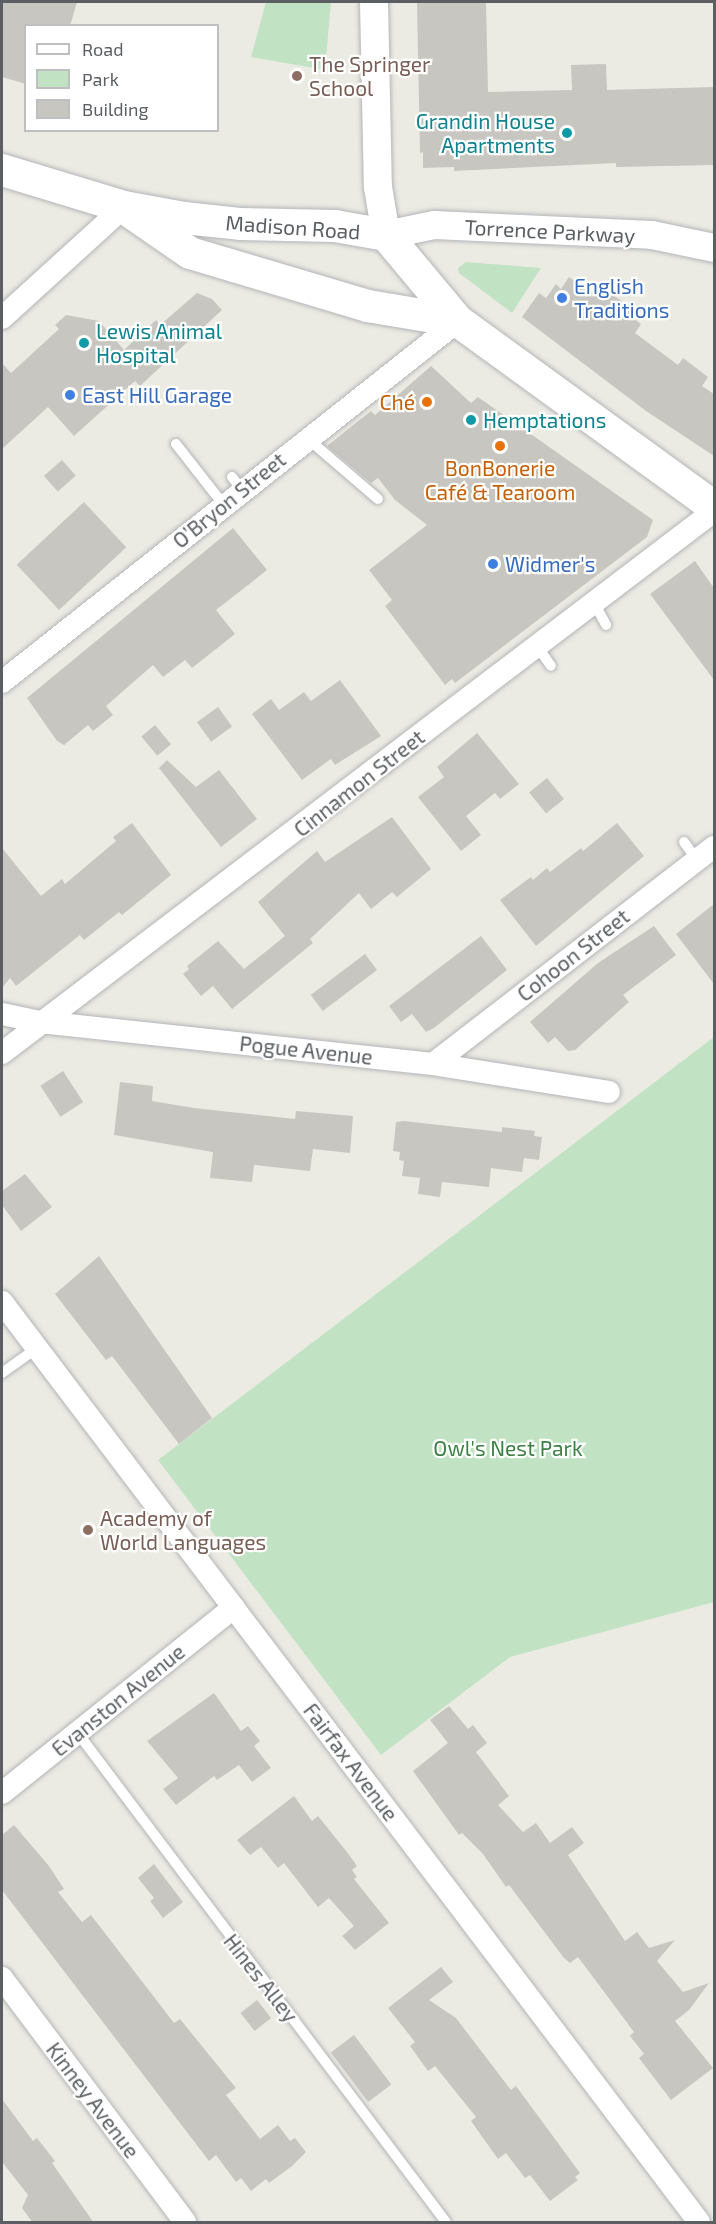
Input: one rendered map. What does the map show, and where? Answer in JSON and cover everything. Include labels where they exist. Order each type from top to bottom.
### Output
[{"type":"main road","name":"Madison Road","points":[[2,170],[124,207],[240,224],[334,225],[386,235],[458,321],[714,509]]},
{"type":"main road","name":"Madison Road","points":[[124,207],[190,253],[368,306],[458,321]]},
{"type":"street","points":[[374,2],[378,187],[386,235]]},
{"type":"street","points":[[2,318],[124,207]]},
{"type":"street","name":"Torrence Parkway","points":[[386,235],[434,225],[652,235],[714,248]]},
{"type":"street","name":"O’Bryon Street","points":[[2,682],[224,504],[237,483],[306,438],[458,321]]},
{"type":"street","name":"Cinnamon Street","points":[[2,1053],[594,603],[714,509]]},
{"type":"street","name":"Cohoon Street","points":[[434,1064],[699,850]]},
{"type":"street","name":"Pogue Avenue","points":[[2,1014],[40,1022],[434,1064],[609,1092]]},
{"type":"street","name":"Fairfax Avenue","points":[[2,1302],[699,2223]]},
{"type":"street","name":"Evanston Avenue","points":[[2,1793],[234,1607]]},
{"type":"street","name":"Kinney Avenue","points":[[2,1978],[185,2223]]},
{"type":"lane","points":[[306,438],[378,499]]},
{"type":"lane","points":[[176,444],[224,504]]},
{"type":"lane","points":[[594,603],[606,625]]},
{"type":"lane","points":[[537,646],[551,666]]},
{"type":"lane","points":[[2,1372],[37,1348]]},
{"type":"lane","name":"Hines Alley","points":[[77,1732],[446,2223]]},
{"type":"green space","points":[[266,2],[331,2],[325,70],[251,57]]},
{"type":"green space","points":[[466,262],[541,268],[512,313],[459,273],[458,268]]},
{"type":"green space","name":"Owl's Nest Park","points":[[714,1037],[714,1602],[510,1657],[381,1755],[158,1460]]},
{"type":"building","points":[[2,2],[77,2],[71,24],[24,24],[24,83],[2,77]]},
{"type":"building","name":"Grandin House Apartments","points":[[486,2],[488,92],[572,90],[571,65],[606,64],[607,90],[714,87],[714,165],[616,167],[616,163],[454,171],[454,167],[423,168],[423,152],[420,153],[417,3]]},
{"type":"building","points":[[569,277],[601,299],[607,291],[638,312],[633,318],[641,324],[635,333],[678,365],[683,358],[708,377],[702,386],[714,394],[714,456],[646,411],[522,317],[539,293],[546,298],[556,284],[561,289]]},
{"type":"building","points":[[197,293],[212,299],[222,310],[140,386],[135,381],[74,436],[48,407],[2,449],[2,363],[11,373],[59,329],[55,325],[66,315],[99,321],[124,350],[156,320],[160,325]]},
{"type":"building","points":[[431,366],[471,403],[478,397],[653,520],[647,537],[455,683],[452,679],[445,685],[385,606],[392,600],[369,570],[427,525],[395,500],[378,478],[371,483],[327,446],[371,411],[375,415]]},
{"type":"building","points":[[62,460],[76,476],[58,492],[44,476]]},
{"type":"building","points":[[84,502],[126,547],[59,610],[17,565]]},
{"type":"building","points":[[233,528],[267,570],[216,610],[235,634],[192,668],[185,660],[163,677],[153,665],[106,706],[113,715],[93,731],[88,725],[64,745],[57,741],[27,698]]},
{"type":"building","points":[[695,561],[714,588],[714,680],[650,594]]},
{"type":"building","points":[[340,680],[381,736],[335,765],[331,759],[302,780],[252,714],[271,699],[279,710],[304,692],[311,701]]},
{"type":"building","points":[[218,707],[232,726],[211,742],[197,722]]},
{"type":"building","points":[[155,725],[171,744],[157,756],[141,737]]},
{"type":"building","points":[[477,733],[519,784],[500,799],[495,793],[466,816],[481,835],[461,851],[418,797],[444,777],[437,767]]},
{"type":"building","points":[[167,760],[196,787],[219,770],[257,819],[221,847],[159,768]]},
{"type":"building","points":[[547,778],[564,799],[546,813],[529,792]]},
{"type":"building","points":[[392,817],[431,869],[397,897],[392,892],[371,909],[359,893],[310,939],[313,943],[232,1009],[213,986],[201,996],[183,974],[189,969],[187,966],[218,941],[244,969],[285,936],[258,902],[317,851],[325,862]]},
{"type":"building","points":[[132,823],[171,875],[122,915],[119,912],[84,940],[80,935],[16,986],[10,978],[2,988],[2,848],[41,896],[62,879],[65,884],[116,841],[113,837]]},
{"type":"building","points":[[617,823],[644,856],[536,946],[500,900],[531,877],[533,880],[547,868],[550,872],[581,848],[583,851]]},
{"type":"building","points":[[714,904],[714,984],[676,934]]},
{"type":"building","points":[[654,926],[676,955],[623,995],[629,1002],[575,1050],[568,1051],[555,1037],[548,1043],[530,1022],[598,963]]},
{"type":"building","points":[[481,936],[507,970],[426,1032],[412,1014],[401,1022],[389,1006]]},
{"type":"building","points":[[365,954],[377,970],[323,1011],[311,995]]},
{"type":"building","points":[[63,1071],[83,1102],[61,1117],[40,1086]]},
{"type":"building","points":[[120,1082],[153,1086],[152,1101],[194,1108],[295,1119],[296,1111],[353,1116],[350,1153],[313,1149],[310,1171],[254,1165],[252,1182],[210,1178],[213,1152],[114,1135]]},
{"type":"building","points":[[396,1122],[502,1132],[502,1127],[535,1131],[534,1136],[542,1137],[539,1160],[524,1158],[522,1172],[491,1168],[489,1187],[442,1182],[440,1197],[418,1194],[420,1178],[402,1176],[404,1161],[399,1160],[400,1152],[393,1151]]},
{"type":"building","points":[[25,1174],[52,1207],[21,1231],[2,1205],[2,1191]]},
{"type":"building","points":[[99,1256],[212,1418],[179,1444],[112,1356],[106,1360],[55,1294]]},
{"type":"building","points":[[214,1693],[241,1731],[248,1726],[260,1741],[254,1746],[271,1768],[252,1782],[239,1765],[217,1780],[214,1776],[176,1805],[163,1789],[178,1778],[147,1741]]},
{"type":"building","points":[[449,1706],[468,1729],[473,1725],[487,1743],[476,1752],[509,1796],[498,1805],[523,1832],[536,1823],[550,1843],[572,1827],[584,1843],[568,1855],[625,1941],[637,1932],[649,1948],[675,1940],[657,1961],[683,1992],[709,1983],[689,2010],[675,2021],[713,2068],[671,2100],[639,2058],[644,2054],[630,2036],[634,2032],[578,1957],[570,1963],[564,1958],[509,1885],[506,1887],[483,1854],[462,1833],[459,1835],[413,1771],[448,1743],[430,1720]]},
{"type":"building","points":[[294,1796],[312,1821],[318,1816],[347,1852],[357,1866],[352,1870],[357,1877],[354,1879],[389,1923],[355,1950],[342,1936],[354,1926],[329,1898],[318,1907],[284,1863],[278,1868],[261,1847],[250,1855],[237,1840]]},
{"type":"building","points":[[14,1825],[49,1866],[64,1889],[58,1892],[82,1922],[91,1915],[174,2023],[180,2019],[236,2088],[226,2095],[260,2139],[278,2125],[290,2141],[295,2138],[306,2152],[292,2166],[269,2183],[266,2179],[251,2191],[241,2178],[236,2182],[216,2155],[209,2161],[2,1890],[2,1835]]},
{"type":"building","points":[[154,1864],[183,1902],[163,1918],[150,1901],[154,1898],[138,1878]]},
{"type":"building","points":[[441,1967],[453,1982],[429,2000],[456,2018],[511,2090],[516,2086],[580,2173],[575,2177],[578,2180],[550,2201],[530,2175],[525,2178],[506,2153],[498,2159],[471,2121],[476,2117],[435,2066],[428,2071],[410,2046],[415,2042],[388,2008]]},
{"type":"building","points":[[257,2000],[271,2018],[255,2031],[240,2013]]},
{"type":"building","points":[[354,2035],[391,2085],[368,2102],[331,2052]]},
{"type":"building","points":[[2,2099],[33,2141],[37,2138],[55,2161],[52,2163],[94,2223],[33,2223],[22,2208],[28,2195],[2,2162]]},
{"type":"place","name":"The Springer School","points":[[297,76]]},
{"type":"place","name":"Grandin House Apartments","points":[[567,133]]},
{"type":"place","name":"English Traditions","points":[[562,298]]},
{"type":"place","name":"Lewis Animal Hospital","points":[[84,343]]},
{"type":"place","name":"East Hill Garage","points":[[70,395]]},
{"type":"place","name":"Ché","points":[[427,402]]},
{"type":"place","name":"Hemptations","points":[[471,420]]},
{"type":"place","name":"BonBonerie Café & Tearoom","points":[[500,446]]},
{"type":"place","name":"Widmer's","points":[[493,564]]},
{"type":"place","name":"Academy of World Languages","points":[[88,1530]]}]
